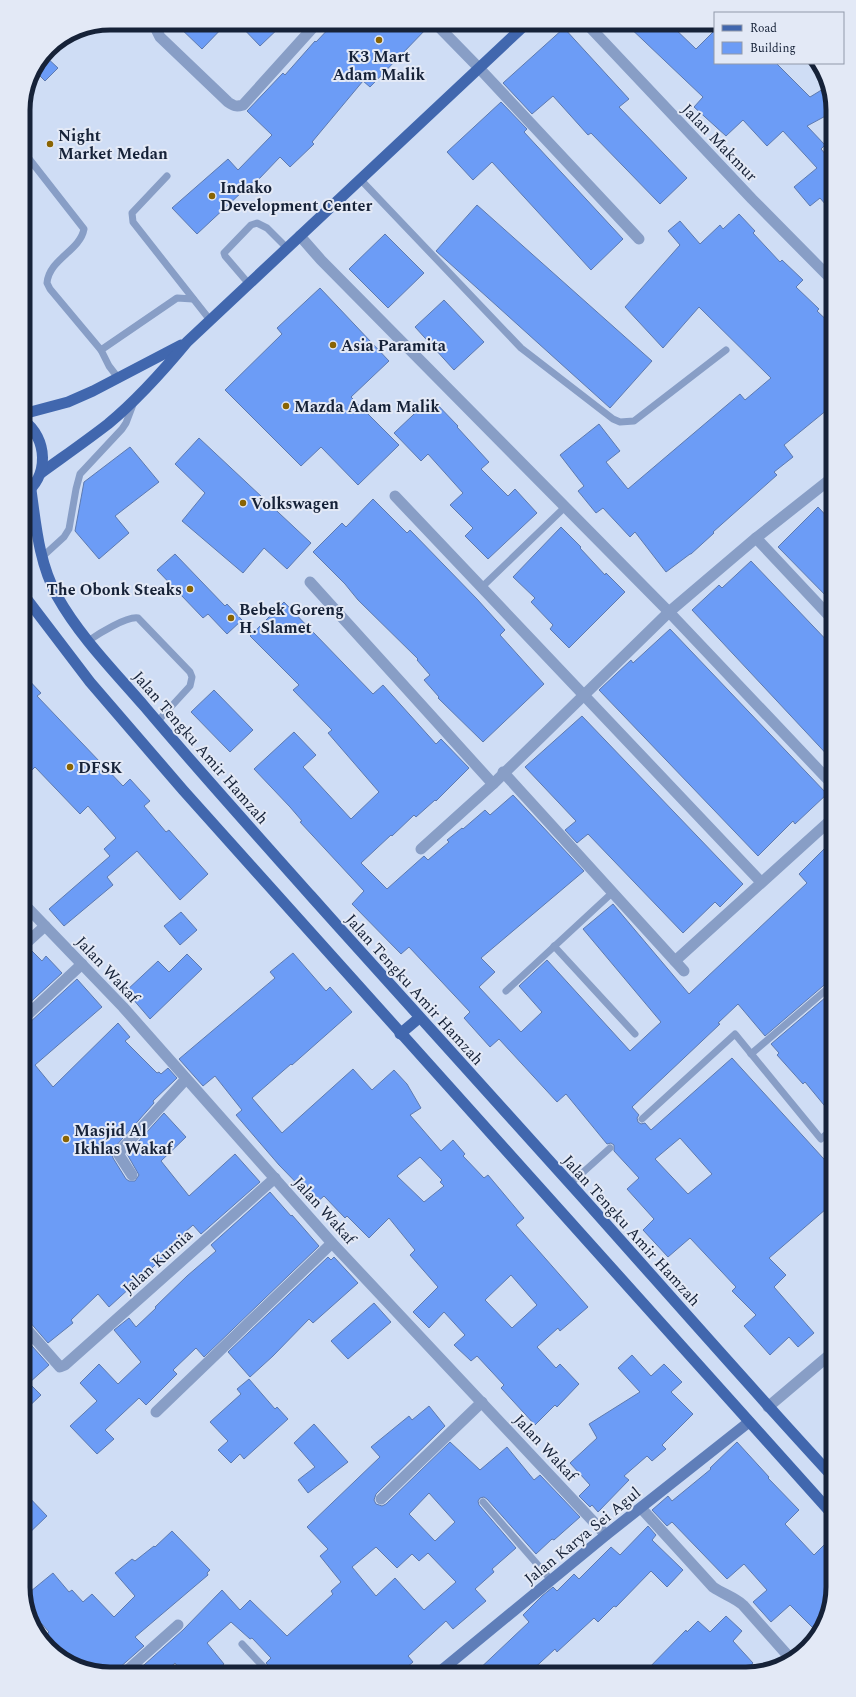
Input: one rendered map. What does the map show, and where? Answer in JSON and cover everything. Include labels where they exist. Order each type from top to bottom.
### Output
[{"type":"main road","points":[[30,489],[41,473],[108,423],[136,398],[161,373],[187,342],[520,30]]},
{"type":"main road","points":[[30,412],[68,402],[119,379],[187,342]]},
{"type":"main road","points":[[30,425],[40,440],[44,456],[41,473]]},
{"type":"main road","name":"Jalan Tengku Amir Hamzah","points":[[30,505],[42,558],[55,593],[69,616],[88,641],[157,722],[419,1018],[570,1184],[768,1407],[826,1469]]},
{"type":"main road","points":[[30,603],[90,682],[178,784],[400,1034],[826,1506]]},
{"type":"main road","points":[[400,1034],[419,1018]]},
{"type":"main road","name":"Jalan Karya Sei Agul","points":[[445,1667],[606,1535],[749,1422]]},
{"type":"street","points":[[156,30],[160,37],[228,102],[235,106],[239,106],[243,105],[311,30]]},
{"type":"street","points":[[442,30],[639,239]]},
{"type":"street","name":"Jalan Makmur","points":[[593,30],[752,199],[826,274]]},
{"type":"street","points":[[300,236],[321,260],[669,612],[826,778]]},
{"type":"street","points":[[421,849],[492,784],[669,612],[756,538],[826,483]]},
{"type":"street","points":[[395,496],[761,882]]},
{"type":"street","points":[[756,538],[826,613]]},
{"type":"street","points":[[310,582],[492,784]]},
{"type":"street","points":[[503,772],[684,971]]},
{"type":"street","points":[[676,961],[826,824]]},
{"type":"street","name":"Jalan Wakaf","points":[[30,910],[122,1007],[332,1243],[606,1535]]},
{"type":"street","points":[[30,940],[45,926]]},
{"type":"street","points":[[30,1012],[82,964]]},
{"type":"street","points":[[132,1175],[119,1155],[121,1150],[186,1079]]},
{"type":"street","name":"Jalan Kurnia","points":[[30,1333],[60,1367],[70,1361],[275,1178]]},
{"type":"street","points":[[156,1412],[332,1243]]},
{"type":"street","points":[[768,1407],[826,1358]]},
{"type":"street","points":[[381,1500],[482,1402]]},
{"type":"street","points":[[641,1508],[713,1587],[721,1593],[736,1599],[743,1605],[787,1655]]},
{"type":"street","points":[[131,1667],[178,1625]]},
{"type":"lane","points":[[30,160],[84,229],[82,237],[50,271],[47,283],[50,289],[101,350],[109,366],[119,379]]},
{"type":"lane","points":[[168,176],[132,213],[133,222],[210,320]]},
{"type":"lane","points":[[360,179],[521,348],[613,419],[620,422],[634,421],[726,350]]},
{"type":"lane","points":[[249,284],[224,253],[251,225],[257,223],[267,228],[287,248]]},
{"type":"lane","points":[[101,350],[177,298],[193,299]]},
{"type":"lane","points":[[42,558],[64,537],[69,529],[80,474],[122,429],[136,398]]},
{"type":"lane","points":[[482,587],[565,507]]},
{"type":"lane","points":[[88,641],[103,631],[130,619],[138,618],[190,672],[192,677],[190,686],[157,722]]},
{"type":"lane","points":[[506,991],[613,892]]},
{"type":"lane","points":[[554,946],[635,1034]]},
{"type":"lane","points":[[751,1054],[826,990]]},
{"type":"lane","points":[[642,1119],[735,1034],[821,1139],[826,1134]]},
{"type":"lane","points":[[570,1184],[610,1148]]},
{"type":"lane","points":[[483,1502],[551,1580]]},
{"type":"lane","points":[[242,1644],[263,1667]]},
{"type":"building","points":[[182,30],[220,30],[202,49]]},
{"type":"building","points":[[245,30],[277,30],[260,46]]},
{"type":"building","points":[[327,30],[425,30],[370,87],[363,81],[312,142],[314,144],[290,167],[280,157],[258,180],[257,178],[197,234],[172,208],[228,159],[238,170],[272,135],[247,111],[283,73],[285,75],[315,41],[316,42]]},
{"type":"building","points":[[562,30],[566,30],[629,99],[619,107],[687,178],[660,204],[591,133],[588,135],[553,96],[532,114],[503,83]]},
{"type":"building","points":[[632,30],[676,30],[696,49],[714,31],[714,64],[777,64],[810,97],[823,89],[826,116],[807,126],[825,145],[821,149],[826,155],[826,205],[820,198],[810,206],[794,187],[817,168],[783,131],[767,146],[743,120],[726,136],[694,107],[703,97]]},
{"type":"building","points":[[48,59],[58,68],[45,81],[38,74]]},
{"type":"building","points":[[501,102],[527,129],[524,132],[623,239],[591,270],[492,162],[473,180],[447,152]]},
{"type":"building","points":[[477,205],[652,361],[610,408],[436,251]]},
{"type":"building","points":[[739,214],[755,231],[753,233],[780,262],[782,260],[803,280],[796,287],[819,309],[817,311],[826,319],[826,411],[784,445],[793,457],[774,472],[777,475],[713,532],[714,533],[691,554],[666,572],[635,532],[630,537],[603,508],[596,513],[578,491],[584,486],[560,455],[599,424],[620,451],[606,462],[628,489],[740,394],[745,400],[771,378],[699,307],[663,348],[625,307],[680,245],[668,231],[680,221],[700,244],[720,225],[723,229]]},
{"type":"building","points":[[385,234],[424,273],[388,308],[349,269]]},
{"type":"building","points":[[320,288],[389,361],[351,397],[399,445],[358,485],[321,447],[301,466],[225,390],[282,334],[277,328]]},
{"type":"building","points":[[444,300],[484,342],[454,370],[415,327]]},
{"type":"building","points":[[431,398],[458,426],[457,427],[489,462],[481,469],[508,496],[515,489],[537,513],[488,559],[465,536],[473,528],[450,505],[463,493],[428,454],[421,461],[394,433]]},
{"type":"building","name":"Volkswagen","points":[[199,438],[311,543],[287,569],[264,548],[243,573],[182,521],[205,493],[175,464]]},
{"type":"building","points":[[130,447],[159,482],[115,516],[129,533],[99,559],[75,531],[84,482]]},
{"type":"building","points":[[373,499],[407,533],[410,530],[477,599],[505,630],[500,635],[544,684],[483,742],[438,698],[439,697],[424,680],[430,675],[417,660],[418,659],[358,600],[345,584],[313,552],[342,523],[346,527]]},
{"type":"building","points":[[818,507],[826,516],[826,596],[778,547]]},
{"type":"building","points":[[561,527],[581,547],[580,548],[605,575],[606,573],[625,592],[569,648],[550,629],[553,625],[531,602],[535,598],[513,577]]},
{"type":"building","points":[[175,554],[225,606],[227,604],[242,620],[227,634],[208,614],[203,618],[157,570]]},
{"type":"building","points":[[751,561],[826,640],[826,754],[692,610],[719,585],[722,588]]},
{"type":"building","points":[[284,602],[373,694],[383,685],[436,744],[441,739],[469,768],[436,801],[435,800],[416,817],[414,815],[361,863],[387,889],[424,856],[428,860],[449,842],[447,840],[462,828],[463,829],[485,810],[490,815],[513,795],[584,871],[481,958],[495,972],[479,987],[521,1032],[542,1012],[519,986],[547,960],[630,1051],[661,1022],[583,929],[613,904],[689,994],[807,883],[799,874],[826,847],[826,983],[765,1036],[738,1004],[718,1023],[720,1024],[632,1107],[639,1115],[637,1118],[638,1122],[641,1124],[645,1123],[651,1130],[732,1058],[826,1161],[826,1209],[769,1258],[786,1275],[774,1287],[814,1333],[798,1347],[789,1337],[770,1355],[744,1326],[756,1315],[732,1291],[736,1287],[690,1238],[668,1257],[643,1230],[654,1219],[627,1189],[639,1178],[614,1151],[614,1145],[611,1143],[607,1144],[566,1094],[557,1102],[499,1039],[490,1047],[464,1018],[470,1012],[409,947],[401,954],[352,904],[364,891],[300,822],[302,821],[290,807],[254,769],[294,732],[316,755],[303,767],[351,819],[379,792],[328,733],[332,730],[293,690],[299,685],[250,636]],"holes":[[[680,1138],[712,1174],[688,1194],[655,1159]]]},
{"type":"building","points":[[670,629],[826,793],[826,795],[795,824],[793,821],[758,856],[599,690],[631,660],[633,663]]},
{"type":"building","points":[[30,681],[41,693],[37,696],[123,786],[130,779],[150,801],[144,806],[166,832],[169,830],[208,874],[180,900],[137,851],[107,877],[113,885],[64,926],[49,909],[110,856],[104,849],[116,838],[88,806],[80,814],[35,767],[30,772]]},
{"type":"building","points":[[214,690],[253,730],[230,752],[191,712]]},
{"type":"building","points":[[582,716],[743,884],[720,907],[715,902],[683,933],[588,834],[577,843],[565,830],[576,821],[525,767]]},
{"type":"building","points":[[181,912],[197,930],[180,945],[164,926]]},
{"type":"building","points":[[30,949],[42,961],[46,956],[62,973],[30,1003]]},
{"type":"building","points":[[293,953],[326,991],[330,987],[352,1012],[252,1098],[282,1133],[353,1069],[372,1090],[394,1070],[407,1084],[421,1108],[410,1115],[441,1151],[453,1140],[465,1154],[463,1156],[484,1178],[488,1175],[524,1218],[516,1225],[588,1307],[560,1331],[558,1328],[537,1347],[556,1368],[560,1364],[579,1384],[557,1407],[555,1405],[535,1425],[501,1388],[504,1385],[477,1356],[471,1361],[454,1345],[465,1335],[444,1312],[429,1328],[413,1312],[438,1287],[410,1255],[415,1250],[389,1218],[369,1238],[347,1216],[345,1218],[324,1196],[316,1203],[279,1165],[236,1115],[242,1110],[215,1076],[203,1086],[179,1059],[275,978],[270,972]],"holes":[[[420,1157],[442,1180],[440,1182],[444,1186],[424,1202],[397,1176]],[[511,1275],[537,1305],[512,1328],[485,1300]]]},
{"type":"building","points":[[187,954],[202,969],[150,1019],[126,991],[158,961],[169,972]]},
{"type":"building","points":[[77,979],[102,1007],[35,1065],[53,1087],[118,1023],[130,1037],[125,1041],[157,1073],[159,1072],[161,1074],[168,1068],[177,1078],[153,1101],[154,1103],[115,1147],[112,1153],[113,1158],[126,1179],[129,1181],[135,1181],[139,1175],[127,1154],[164,1113],[186,1137],[161,1161],[189,1196],[235,1154],[260,1182],[201,1234],[193,1225],[163,1252],[166,1255],[109,1307],[98,1294],[71,1320],[73,1323],[48,1343],[30,1322],[30,1022]]},
{"type":"building","points":[[826,997],[826,1108],[805,1082],[803,1084],[777,1055],[779,1053],[771,1044]]},
{"type":"building","points":[[270,1192],[319,1246],[204,1357],[196,1348],[173,1370],[177,1374],[146,1405],[139,1398],[105,1430],[114,1439],[97,1454],[70,1426],[97,1401],[80,1383],[99,1364],[118,1384],[141,1362],[114,1330],[129,1318],[136,1327],[187,1276],[216,1251],[211,1245]]},
{"type":"building","points":[[328,1257],[331,1260],[334,1257],[358,1283],[313,1323],[309,1319],[250,1377],[228,1352]]},
{"type":"building","points":[[374,1303],[391,1322],[348,1359],[331,1341]]},
{"type":"building","points":[[30,1344],[49,1365],[30,1382]]},
{"type":"building","points":[[632,1355],[651,1376],[664,1364],[682,1382],[671,1392],[693,1414],[662,1445],[666,1449],[652,1461],[647,1456],[624,1476],[629,1480],[598,1512],[592,1505],[590,1507],[579,1496],[590,1485],[570,1463],[597,1438],[589,1424],[640,1392],[618,1368]]},
{"type":"building","points":[[249,1379],[275,1409],[277,1407],[288,1419],[244,1459],[240,1454],[231,1463],[218,1450],[228,1441],[210,1422],[241,1394],[237,1389]]},
{"type":"building","points":[[30,1384],[41,1395],[30,1405]]},
{"type":"building","points":[[429,1406],[445,1426],[376,1494],[374,1500],[376,1504],[382,1506],[386,1504],[450,1442],[480,1470],[507,1447],[534,1480],[540,1475],[580,1517],[536,1554],[487,1499],[484,1497],[480,1498],[478,1501],[479,1505],[516,1548],[492,1569],[494,1572],[475,1589],[486,1601],[453,1629],[446,1621],[408,1656],[413,1662],[407,1667],[269,1667],[266,1663],[271,1658],[252,1638],[250,1639],[231,1622],[207,1643],[224,1664],[220,1667],[178,1667],[175,1663],[171,1667],[142,1667],[183,1630],[222,1590],[240,1610],[250,1600],[287,1636],[333,1594],[331,1591],[341,1582],[320,1556],[328,1549],[307,1527],[380,1457],[371,1447],[409,1416],[412,1420]],"holes":[[[429,1493],[455,1522],[435,1541],[409,1514]],[[376,1547],[397,1568],[412,1554],[419,1561],[428,1553],[456,1582],[424,1610],[395,1578],[376,1596],[352,1567]]]},
{"type":"building","points":[[314,1424],[348,1462],[308,1493],[298,1480],[315,1467],[294,1443]]},
{"type":"building","points":[[737,1442],[769,1477],[768,1478],[799,1510],[785,1524],[814,1555],[826,1543],[825,1598],[820,1618],[814,1629],[790,1605],[771,1622],[753,1602],[767,1590],[744,1564],[727,1579],[672,1522],[667,1526],[652,1510],[668,1496],[672,1501],[711,1469],[710,1468]]},
{"type":"building","points":[[30,1498],[47,1516],[30,1532]]},
{"type":"building","points":[[648,1526],[656,1535],[652,1540],[683,1570],[667,1587],[651,1571],[616,1607],[614,1606],[598,1622],[594,1618],[557,1652],[555,1649],[536,1667],[481,1667],[529,1622],[523,1615],[553,1587],[557,1591],[574,1574],[579,1579],[611,1547],[620,1555]]},
{"type":"building","points":[[172,1531],[210,1570],[207,1573],[208,1575],[135,1637],[144,1646],[120,1667],[104,1667],[84,1663],[74,1659],[53,1644],[46,1635],[49,1632],[36,1617],[30,1592],[53,1573],[69,1592],[72,1590],[83,1602],[92,1594],[114,1617],[135,1596],[115,1573],[132,1559],[135,1561],[154,1546],[155,1547]]},
{"type":"building","points":[[726,1616],[742,1631],[733,1641],[753,1663],[749,1667],[650,1667],[686,1630],[687,1632],[698,1621],[710,1632]]},
{"type":"place","name":"K3 Mart Adam Malik","points":[[379,40]]},
{"type":"place","name":"Night Market Medan","points":[[50,144]]},
{"type":"place","name":"Indako Development Center","points":[[212,196]]},
{"type":"place","name":"Asia Paramita","points":[[333,345]]},
{"type":"place","name":"Mazda Adam Malik","points":[[286,406]]},
{"type":"place","name":"Volkswagen","points":[[243,503]]},
{"type":"place","name":"The Obonk Steaks","points":[[190,589]]},
{"type":"place","name":"Bebek Goreng H. Slamet","points":[[231,618]]},
{"type":"place","name":"DFSK","points":[[70,767]]},
{"type":"place","name":"Masjid Al Ikhlas Wakaf","points":[[66,1139]]}]
